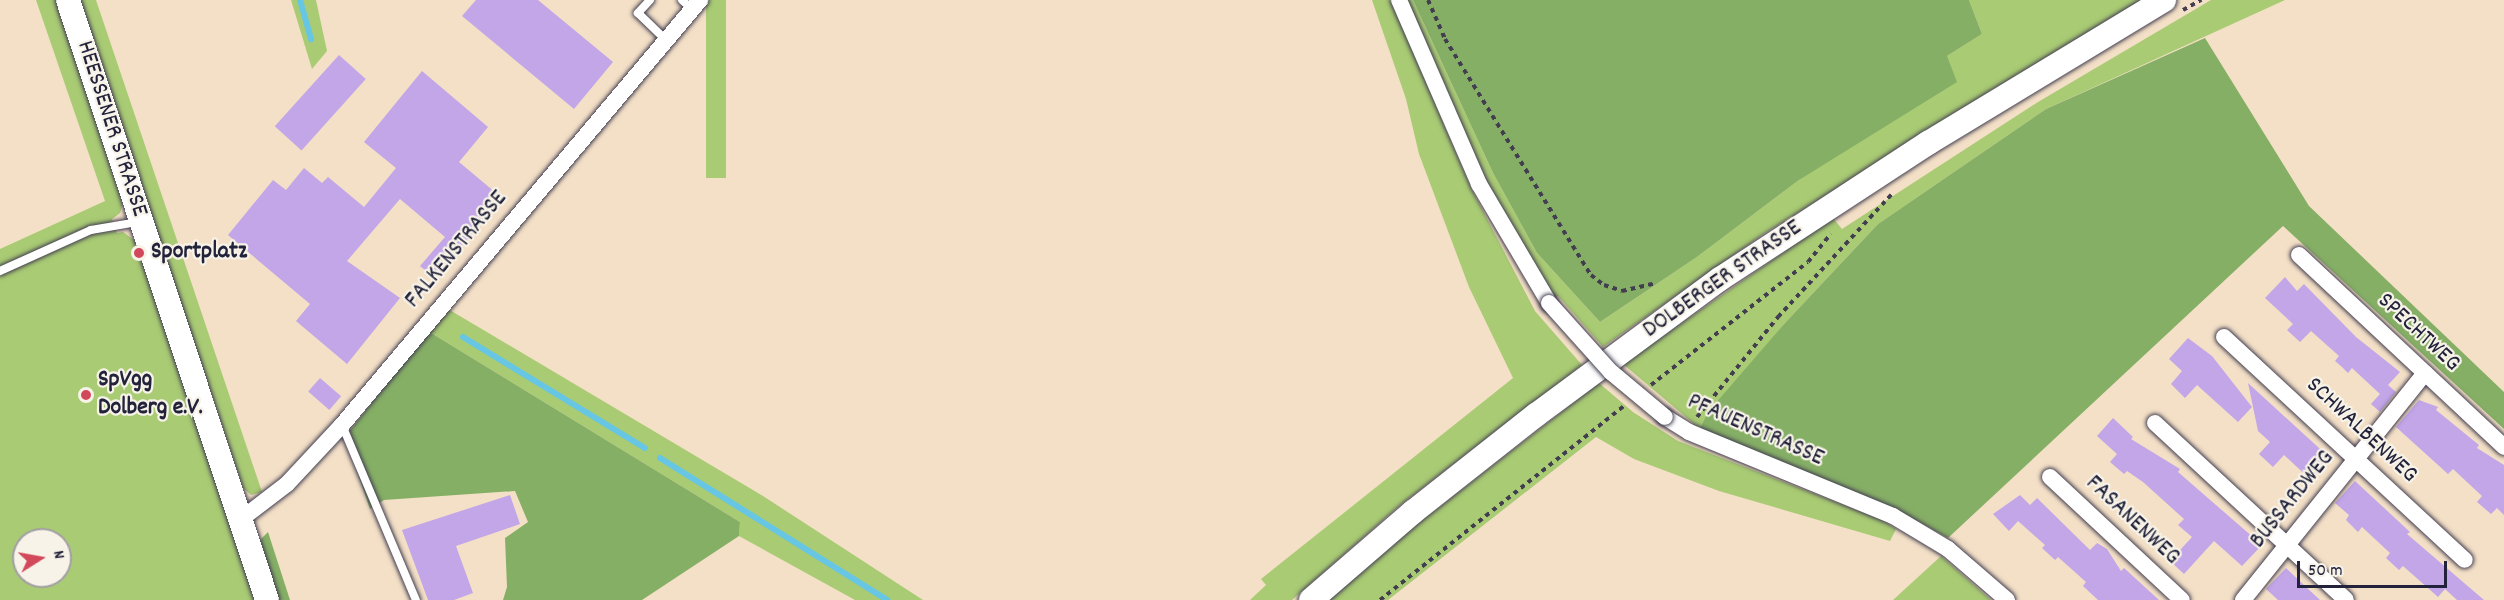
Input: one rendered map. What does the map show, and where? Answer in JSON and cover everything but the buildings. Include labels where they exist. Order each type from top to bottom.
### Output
[{"type":"main road","name":"HEESSENER STRASSE","points":[[68,0],[267,600]]},
{"type":"main road","name":"DOLBERGER STRASSE","points":[[1311,600],[1413,512],[1536,415],[1720,279],[1947,131],[2168,8]]},
{"type":"street","name":"PFAUENSTRASSE","points":[[1399,0],[1479,183],[1549,303],[1611,372],[1665,417],[1689,432],[1893,516],[1947,549],[2007,600]]},
{"type":"street","name":"FALKENSTRASSE","points":[[240,520],[287,484],[342,424],[666,39],[691,3]]},
{"type":"street","name":"SPECHTWEG","points":[[2299,255],[2504,447]]},
{"type":"street","name":"SCHWALBENWEG","points":[[2224,337],[2465,560]]},
{"type":"street","name":"BUSSARDWEG","points":[[2243,600],[2425,373]]},
{"type":"street","points":[[2155,423],[2346,600]]},
{"type":"street","name":"FASANENWEG","points":[[2050,477],[2182,600]]},
{"type":"lane","points":[[650,0],[638,13],[666,39]]},
{"type":"lane","points":[[0,271],[91,230],[141,221]]},
{"type":"lane","points":[[342,424],[416,600]]},
{"type":"path","points":[[1428,0],[1445,39],[1591,275],[1604,285],[1622,291],[1653,284]]},
{"type":"path","points":[[2168,8],[2201,0]]},
{"type":"path","points":[[1689,432],[1703,407],[1778,317],[1870,219],[1896,187],[1879,197]]},
{"type":"path","points":[[1866,213],[1870,219]]},
{"type":"path","points":[[1647,388],[1808,262],[1835,229]]},
{"type":"path","points":[[1380,600],[1629,402]]},
{"type":"green space","name":"SpVgg Dolberg e.V.","points":[[36,0],[56,0],[123,204],[120,213],[112,219],[117,233],[123,232],[137,242],[256,600],[0,600],[0,249],[105,201]]},
{"type":"green space","points":[[79,0],[96,0],[262,492],[251,495],[243,488]]},
{"type":"green space","points":[[291,0],[316,0],[327,51],[312,69]]},
{"type":"green space","points":[[706,0],[726,0],[726,178],[706,178]]},
{"type":"green space","points":[[1372,0],[1391,0],[1471,188],[1535,311],[1582,365],[1399,506],[1292,600],[1250,600],[1266,585],[1261,579],[1513,378],[1469,287],[1419,154],[1406,99]]},
{"type":"green space","points":[[1406,0],[1413,0],[1493,173],[1537,253],[1600,322],[1697,257],[1799,180],[1947,56],[1982,34],[1969,0],[2142,0],[1765,233],[1603,347],[1558,296],[1553,298],[1501,213]]},
{"type":"green space","points":[[1413,0],[1969,0],[1982,34],[1947,56],[1957,82],[1799,180],[1697,257],[1600,322],[1537,253],[1493,173]]},
{"type":"green space","points":[[2211,0],[2285,0],[2046,109],[1878,224],[1784,324],[1700,429],[1623,364],[1833,218],[1842,229],[2038,102]]},
{"type":"green space","points":[[2205,38],[2309,206],[2504,392],[2504,429],[2283,226],[1948,538],[1896,509],[1700,429],[1708,412],[1784,324],[1878,224],[2046,109]]},
{"type":"green space","points":[[448,309],[763,496],[923,600],[855,600],[739,536],[740,522],[428,331]]},
{"type":"green space","points":[[428,331],[740,522],[739,536],[642,600],[503,600],[507,587],[505,538],[528,522],[515,491],[384,500],[370,509],[345,437]]},
{"type":"green space","points":[[1599,383],[1633,412],[1678,441],[1882,520],[1896,529],[1890,541],[1719,491],[1634,459],[1596,437],[1388,600],[1328,600],[1420,522]]},
{"type":"green space","points":[[268,532],[290,600],[279,600],[260,540]]},
{"type":"green space","points":[[1941,556],[1991,600],[1893,600]]},
{"type":"waterway","points":[[300,0],[311,39]]},
{"type":"waterway","points":[[463,337],[645,448]]},
{"type":"waterway","points":[[660,458],[887,600]]},
{"type":"place","name":"Sportplatz","points":[[139,253]]},
{"type":"place","name":"SpVgg Dolberg e.V.","points":[[86,395]]}]
